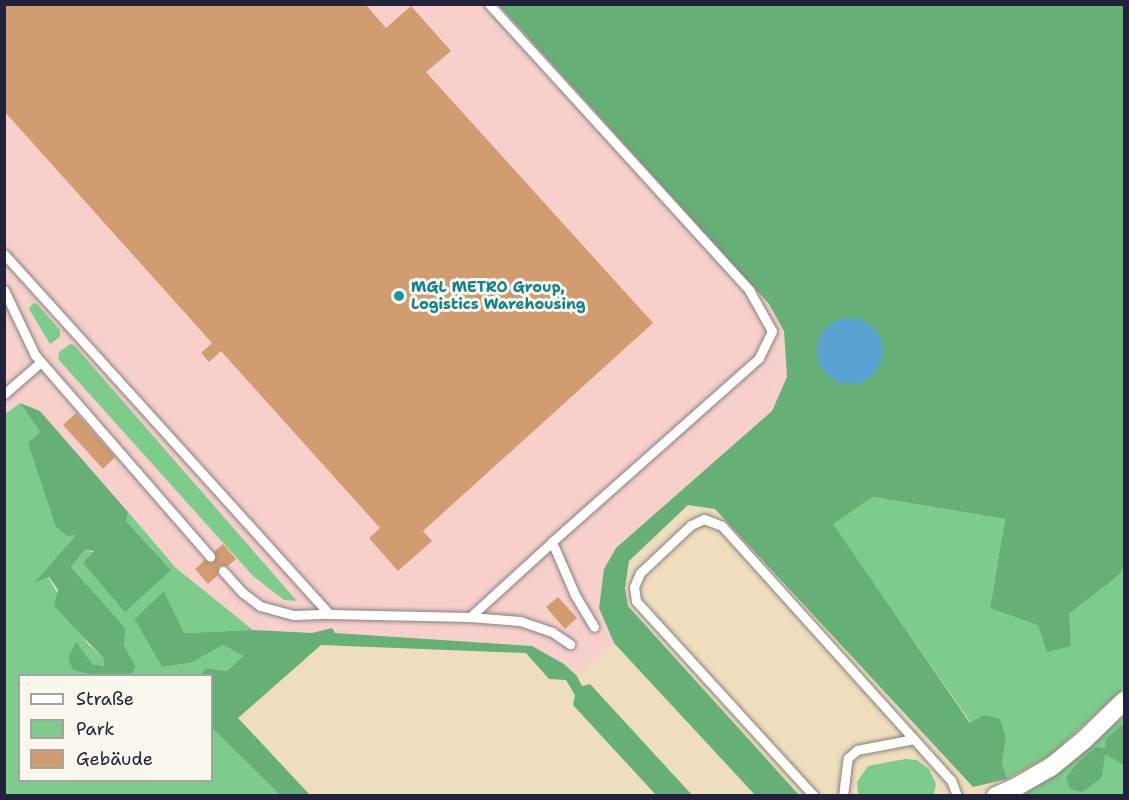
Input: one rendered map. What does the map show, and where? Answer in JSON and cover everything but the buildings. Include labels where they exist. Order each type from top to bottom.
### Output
[{"type":"street","points":[[996,795],[1051,766],[1084,740],[1125,702]]},
{"type":"lane","points":[[470,617],[759,358],[772,331],[749,290],[489,4]]},
{"type":"lane","points":[[4,254],[329,614]]},
{"type":"lane","points":[[4,290],[35,355],[210,556]]},
{"type":"lane","points":[[4,394],[41,362]]},
{"type":"lane","points":[[814,795],[636,601],[634,587],[640,573],[692,525],[704,519],[722,526],[951,780],[957,795]]},
{"type":"lane","points":[[552,542],[575,595],[594,627]]},
{"type":"lane","points":[[223,571],[243,593],[260,606],[294,615],[470,617],[533,624],[552,632],[570,644]]},
{"type":"lane","points":[[843,795],[848,758],[857,750],[914,740]]},
{"type":"shaded area","points":[[5,5],[500,5],[769,304],[784,331],[787,377],[772,411],[616,548],[604,569],[599,608],[614,643],[577,676],[564,664],[516,645],[253,630],[176,568],[40,411],[20,403],[5,415]]},
{"type":"green space","points":[[499,5],[1124,5],[1124,567],[1119,575],[1069,614],[1071,646],[1047,652],[1038,625],[990,608],[1005,519],[873,497],[833,524],[970,723],[984,715],[1000,719],[1006,739],[1002,762],[1007,779],[973,787],[715,509],[688,505],[629,561],[625,588],[628,606],[799,795],[755,795],[614,643],[599,608],[604,569],[616,548],[772,411],[787,377],[784,331],[769,304]]},
{"type":"green space","points":[[33,303],[37,304],[60,330],[60,337],[50,344],[29,309]]},
{"type":"green space","points":[[70,344],[74,345],[297,601],[284,600],[253,576],[58,359],[59,352]]},
{"type":"green space","points":[[20,403],[40,432],[76,535],[37,581],[48,577],[87,643],[104,659],[104,666],[92,664],[96,674],[18,674],[18,782],[213,782],[213,729],[280,795],[5,796],[4,415]]},
{"type":"green space","points":[[20,403],[40,411],[128,512],[126,521],[171,570],[125,612],[83,563],[94,551],[85,550],[71,567],[125,628],[124,645],[136,667],[132,674],[91,674],[73,670],[68,658],[76,642],[92,664],[104,666],[104,659],[54,606],[58,590],[49,577],[35,582],[76,535],[67,536],[56,527],[28,443],[40,432]]},
{"type":"green space","points":[[873,497],[1005,519],[990,608],[1069,627],[1069,614],[1119,575],[1124,567],[1124,688],[1051,755],[1007,779],[1002,762],[1006,739],[971,723],[832,524]]},
{"type":"green space","points":[[128,512],[176,568],[253,630],[184,633],[164,591],[134,619],[162,667],[191,663],[223,645],[243,656],[227,671],[207,668],[200,674],[132,674],[136,667],[124,645],[124,628],[71,567],[85,550],[96,553],[84,563],[171,570],[126,521]]},
{"type":"green space","points":[[164,591],[184,633],[253,630],[312,633],[332,628],[335,633],[532,646],[564,664],[577,676],[582,686],[590,684],[692,795],[656,795],[573,705],[575,695],[566,680],[549,679],[526,653],[321,645],[238,718],[310,795],[280,795],[213,729],[213,674],[200,674],[207,668],[227,671],[243,656],[223,645],[191,663],[162,667],[134,619]]},
{"type":"green space","points":[[1124,716],[1124,795],[1021,796],[1069,765]]},
{"type":"green space","points":[[1124,723],[1124,765],[1105,754],[1102,777],[1083,792],[1070,789],[1066,777],[1096,747],[1105,748],[1106,739]]},
{"type":"green space","points":[[905,759],[917,760],[929,769],[936,784],[934,795],[858,795],[857,782],[868,766]]},
{"type":"water","points":[[850,318],[863,320],[873,328],[881,338],[883,351],[881,364],[873,374],[863,382],[850,384],[837,382],[827,374],[819,364],[817,351],[819,338],[827,328],[837,320]]},
{"type":"place","name":"MGL METRO Group, Logistics Warehousing","points":[[399,296]]}]
